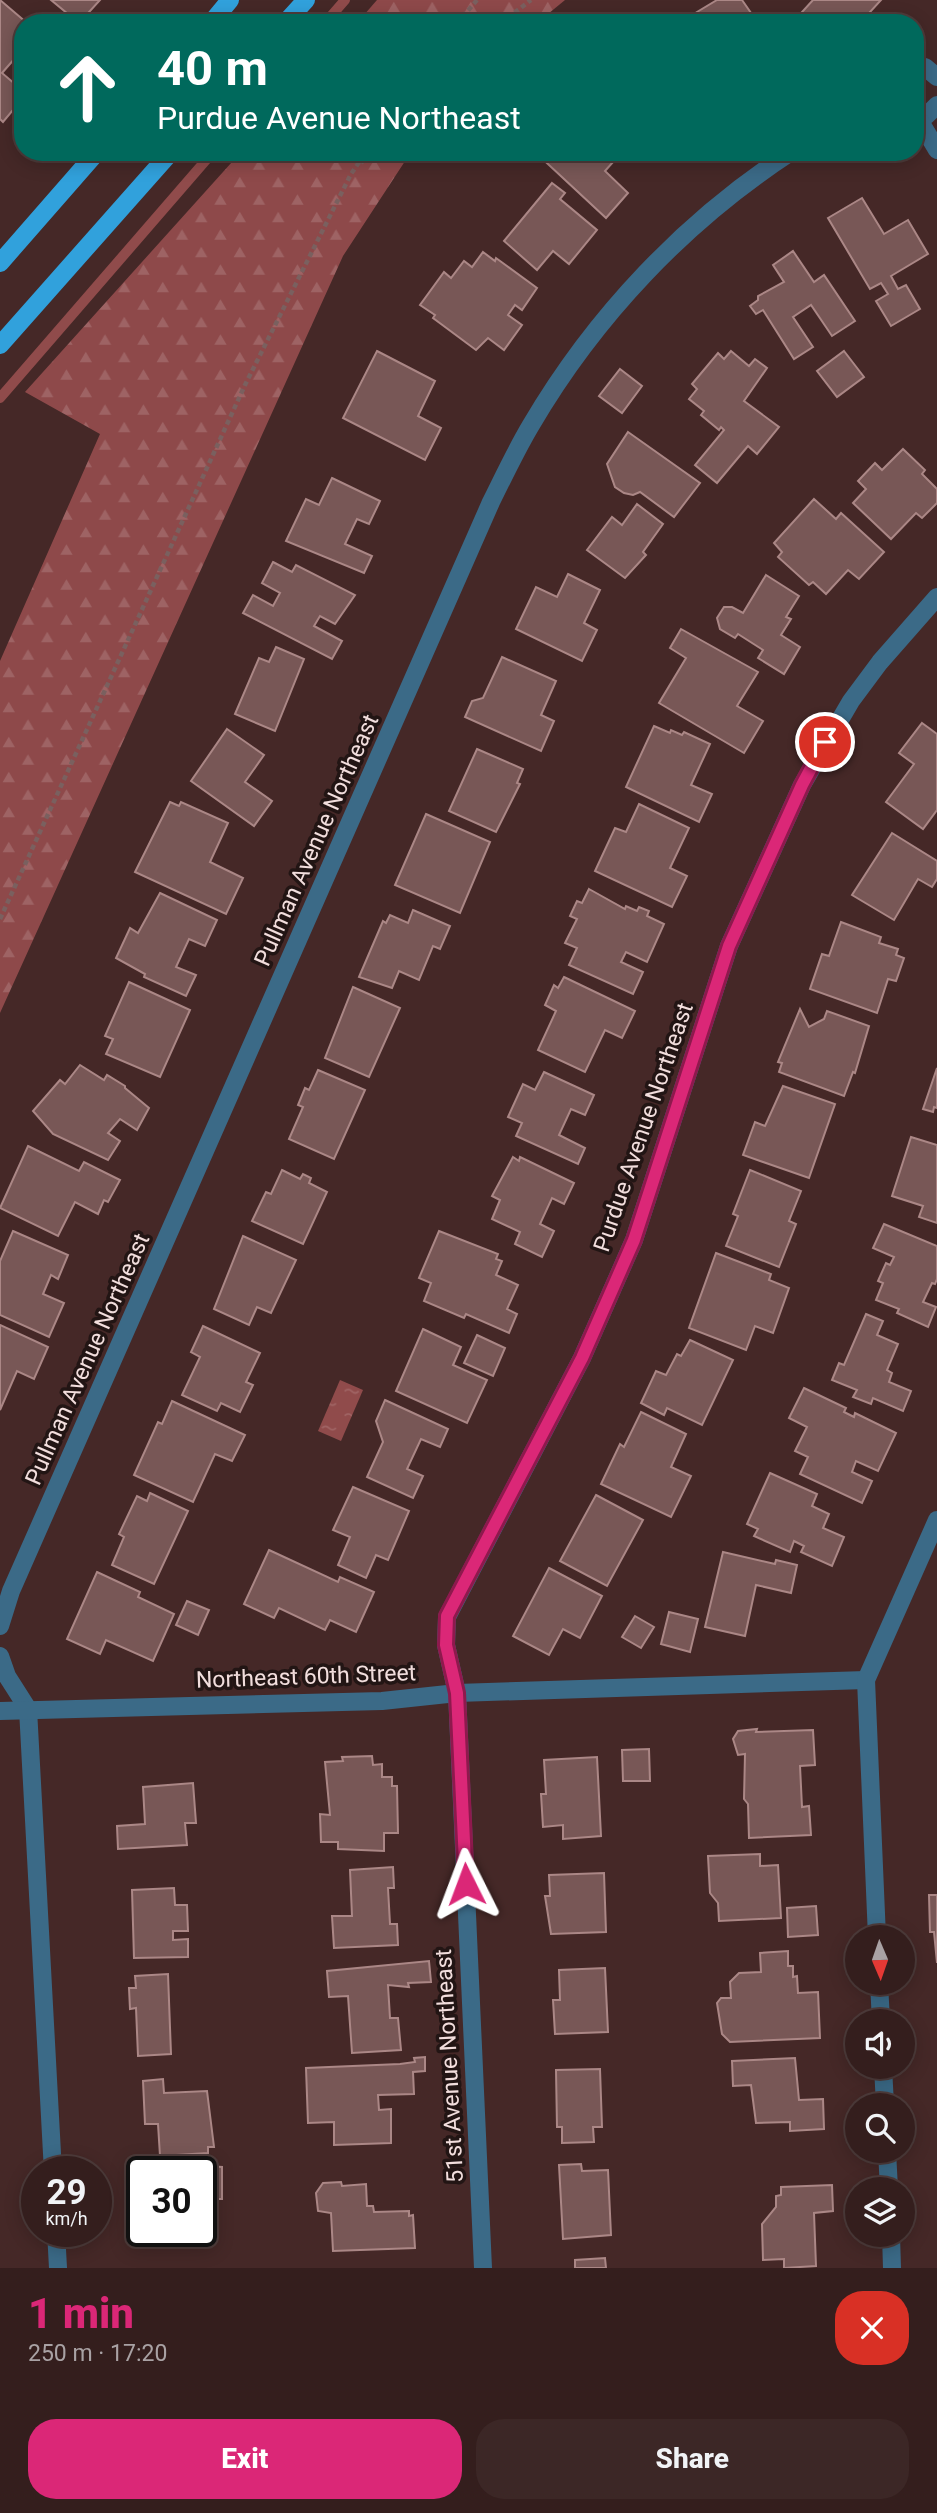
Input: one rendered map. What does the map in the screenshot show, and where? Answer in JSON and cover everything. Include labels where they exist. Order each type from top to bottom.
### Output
[{"type":"main road","points":[[218,14],[230,0]]},
{"type":"main road","points":[[293,14],[306,0]]},
{"type":"main road","points":[[0,263],[89,161]]},
{"type":"main road","points":[[0,345],[163,161]]},
{"type":"street","points":[[924,129],[937,150]]},
{"type":"street","name":"Pullman Avenue Northeast","points":[[0,1626],[11,1591],[491,502],[530,426],[577,355],[631,289],[691,228],[777,161]]},
{"type":"street","name":"Purdue Avenue Northeast","points":[[457,1693],[446,1645],[447,1616],[582,1358],[634,1240],[729,946],[802,785],[825,742],[880,662],[937,597]]},
{"type":"street","points":[[876,1925],[866,1680],[937,1520]]},
{"type":"street","points":[[0,1656],[7,1676],[29,1709],[52,2156]]},
{"type":"street","name":"Northeast 60th Street","points":[[0,1711],[382,1701],[457,1693],[866,1680]]},
{"type":"street","name":"51st Avenue Northeast","points":[[457,1693],[483,2268]]},
{"type":"street","points":[[57,2247],[58,2268]]},
{"type":"street","points":[[891,2247],[892,2268]]},
{"type":"path","points":[[465,14],[477,0]]},
{"type":"path","points":[[513,14],[531,0]]},
{"type":"path","points":[[0,919],[245,385],[360,161]]},
{"type":"path","points":[[351,174],[363,161]]},
{"type":"green space","points":[[377,0],[565,0],[548,14],[365,14]]},
{"type":"green space","points":[[233,161],[405,161],[343,256],[0,1013],[0,661],[100,434],[25,392]]},
{"type":"water","points":[[340,1380],[363,1390],[341,1441],[318,1431]]},
{"type":"building","points":[[0,0],[16,14],[14,14],[14,59],[2,73],[14,83],[14,109],[3,122],[0,119]]},
{"type":"building","points":[[51,0],[100,0],[87,14],[68,14]]},
{"type":"building","points":[[717,0],[742,0],[752,14],[694,14]]},
{"type":"building","points":[[813,0],[881,0],[868,14],[800,14]]},
{"type":"building","points":[[545,161],[614,161],[605,171],[628,193],[606,218]]},
{"type":"building","points":[[552,183],[565,193],[560,199],[597,230],[569,264],[553,251],[537,270],[504,241]]},
{"type":"building","points":[[862,198],[884,234],[908,220],[928,254],[891,276],[898,289],[906,285],[920,309],[891,326],[876,301],[888,294],[881,283],[870,289],[828,218]]},
{"type":"building","points":[[793,251],[814,282],[824,275],[855,321],[832,336],[811,305],[793,317],[813,347],[794,359],[763,310],[756,314],[750,306],[758,300],[758,296],[784,282],[773,265]]},
{"type":"building","points":[[483,252],[495,261],[496,258],[537,288],[522,310],[515,305],[508,315],[522,325],[504,350],[488,338],[476,350],[420,305],[444,272],[451,278],[464,261],[472,267]]},
{"type":"building","points":[[377,351],[435,381],[418,416],[441,428],[425,460],[343,418]]},
{"type":"building","points":[[731,351],[749,366],[755,359],[767,368],[744,401],[779,427],[757,454],[748,446],[717,483],[695,465],[724,430],[721,427],[719,430],[701,415],[704,411],[689,399],[697,389],[692,384],[718,353],[724,359]]},
{"type":"building","points":[[844,351],[864,377],[837,397],[817,371]]},
{"type":"building","points":[[620,369],[642,386],[622,413],[599,396]]},
{"type":"building","points":[[628,432],[700,483],[674,517],[640,492],[633,495],[615,487],[607,464]]},
{"type":"building","points":[[903,449],[925,470],[922,474],[937,489],[937,503],[922,518],[916,513],[891,539],[853,503],[866,489],[858,481],[875,463],[882,470]]},
{"type":"building","points":[[332,478],[380,501],[369,524],[357,519],[345,544],[372,556],[364,573],[286,541],[306,499],[319,505]]},
{"type":"building","points":[[814,499],[836,519],[841,513],[884,552],[859,579],[848,570],[826,594],[813,582],[809,585],[778,557],[782,552],[774,543]]},
{"type":"building","points":[[637,504],[663,524],[643,552],[646,555],[625,578],[587,550],[612,517],[622,525]]},
{"type":"building","points":[[273,562],[292,572],[296,565],[355,595],[335,624],[320,616],[314,626],[342,641],[332,659],[243,613],[253,595],[273,606],[280,593],[262,583]]},
{"type":"building","points":[[568,574],[600,590],[584,623],[597,630],[582,661],[516,629],[536,587],[557,597]]},
{"type":"building","points":[[766,575],[799,596],[786,617],[791,619],[781,635],[800,647],[784,674],[758,658],[763,650],[738,634],[735,638],[720,629],[717,618],[724,607],[732,607],[743,613]]},
{"type":"building","points":[[681,629],[758,672],[737,706],[763,721],[744,753],[659,703],[686,658],[670,648]]},
{"type":"building","points":[[276,647],[304,659],[275,731],[235,714],[259,658],[269,662]]},
{"type":"building","points":[[502,657],[556,681],[541,715],[554,721],[541,751],[465,717],[472,701],[483,698]]},
{"type":"building","points":[[922,723],[937,734],[937,810],[923,829],[886,802],[914,764],[899,753]]},
{"type":"building","points":[[654,726],[670,733],[671,730],[682,735],[684,732],[710,744],[691,785],[712,794],[699,822],[626,787]]},
{"type":"building","points":[[227,729],[264,755],[245,782],[272,801],[254,826],[191,781]]},
{"type":"building","points":[[477,749],[523,769],[517,783],[520,784],[496,832],[449,811]]},
{"type":"building","points":[[170,802],[179,806],[181,802],[228,823],[210,862],[243,878],[226,914],[135,872]]},
{"type":"building","points":[[639,804],[689,828],[670,868],[687,876],[672,907],[595,871],[615,828],[626,832]]},
{"type":"building","points":[[426,814],[490,842],[460,913],[395,885]]},
{"type":"building","points":[[892,833],[937,861],[937,879],[932,887],[918,879],[894,920],[852,895]]},
{"type":"building","points":[[589,889],[625,909],[626,906],[637,911],[639,907],[649,911],[647,916],[664,924],[647,962],[626,952],[621,962],[643,972],[633,994],[569,965],[577,948],[565,943],[577,919],[570,916],[577,901],[582,903]]},
{"type":"building","points":[[160,893],[217,920],[205,946],[189,939],[176,967],[196,975],[186,996],[144,977],[145,974],[116,958],[130,928],[138,933]]},
{"type":"building","points":[[413,910],[450,926],[440,949],[433,946],[419,980],[399,971],[392,988],[359,977],[383,921],[386,923],[390,915],[408,923]]},
{"type":"building","points":[[841,922],[881,937],[879,943],[898,949],[896,955],[904,958],[896,981],[888,979],[877,1013],[810,989],[822,954],[829,956]]},
{"type":"building","points":[[564,977],[635,1011],[622,1038],[605,1030],[585,1072],[538,1050],[556,1011],[545,1005],[554,985],[558,988]]},
{"type":"building","points":[[129,982],[190,1010],[160,1077],[106,1054],[113,1039],[105,1036]]},
{"type":"building","points":[[353,987],[400,1008],[369,1077],[325,1058]]},
{"type":"building","points":[[800,1009],[809,1027],[824,1019],[827,1011],[869,1026],[855,1073],[853,1072],[844,1096],[779,1072],[782,1063],[778,1062]]},
{"type":"building","points":[[80,1065],[104,1080],[107,1075],[125,1086],[149,1108],[137,1130],[120,1119],[108,1133],[120,1141],[108,1160],[53,1134],[33,1111],[60,1080],[65,1084]]},
{"type":"building","points":[[937,1068],[937,1108],[934,1107],[933,1112],[923,1109]]},
{"type":"building","points":[[318,1070],[365,1090],[334,1159],[289,1139],[303,1107],[298,1105],[305,1088],[309,1090]]},
{"type":"building","points":[[544,1072],[594,1095],[585,1115],[571,1109],[559,1135],[585,1148],[578,1164],[516,1136],[522,1123],[508,1117],[523,1084],[535,1090]]},
{"type":"building","points":[[783,1086],[835,1104],[809,1178],[743,1155],[755,1122],[765,1126]]},
{"type":"building","points":[[911,1137],[937,1145],[937,1223],[919,1217],[923,1206],[892,1196]]},
{"type":"building","points":[[28,1146],[79,1171],[84,1162],[120,1180],[108,1202],[104,1200],[98,1214],[75,1202],[58,1236],[0,1208]]},
{"type":"building","points":[[513,1157],[519,1161],[520,1157],[574,1183],[564,1204],[552,1198],[540,1224],[554,1231],[542,1257],[515,1244],[520,1232],[492,1219],[500,1200],[492,1196]]},
{"type":"building","points":[[282,1170],[300,1179],[303,1174],[311,1178],[309,1183],[327,1192],[303,1244],[252,1221],[266,1192],[271,1194]]},
{"type":"building","points":[[750,1170],[801,1191],[789,1221],[796,1224],[779,1267],[726,1246],[738,1216],[733,1214]]},
{"type":"building","points":[[884,1224],[937,1246],[937,1279],[935,1284],[932,1283],[923,1302],[936,1307],[928,1327],[897,1313],[899,1309],[876,1300],[883,1283],[878,1281],[886,1263],[890,1265],[894,1257],[873,1248]]},
{"type":"building","points":[[13,1231],[68,1255],[58,1279],[51,1275],[43,1294],[64,1303],[49,1337],[0,1315],[0,1261]]},
{"type":"building","points":[[439,1231],[498,1254],[496,1259],[502,1261],[496,1275],[518,1285],[507,1309],[517,1314],[509,1333],[466,1314],[464,1318],[424,1301],[431,1283],[419,1278]]},
{"type":"building","points":[[243,1236],[296,1260],[271,1313],[257,1307],[249,1325],[214,1309]]},
{"type":"building","points":[[716,1253],[771,1274],[769,1280],[789,1288],[773,1333],[755,1326],[746,1350],[689,1328]]},
{"type":"building","points":[[866,1314],[883,1321],[877,1335],[898,1344],[887,1370],[892,1373],[889,1382],[911,1391],[903,1411],[873,1398],[871,1404],[853,1397],[857,1390],[832,1380],[839,1363],[844,1365]]},
{"type":"building","points":[[0,1325],[48,1347],[34,1379],[17,1371],[0,1410]]},
{"type":"building","points":[[203,1326],[260,1353],[246,1382],[253,1385],[240,1412],[221,1403],[217,1411],[182,1395],[200,1357],[191,1352]]},
{"type":"building","points":[[423,1329],[461,1347],[453,1365],[487,1380],[467,1423],[396,1391]]},
{"type":"building","points":[[477,1335],[505,1348],[493,1376],[464,1363]]},
{"type":"building","points":[[690,1340],[733,1360],[702,1425],[667,1408],[664,1415],[641,1403],[656,1371],[666,1375],[677,1354],[681,1356]]},
{"type":"building","points":[[804,1388],[846,1408],[844,1412],[854,1417],[855,1413],[896,1433],[878,1471],[856,1461],[852,1472],[872,1481],[862,1503],[800,1474],[808,1457],[795,1451],[807,1427],[789,1418]]},
{"type":"building","points":[[385,1400],[448,1429],[440,1447],[421,1439],[407,1469],[423,1476],[413,1498],[367,1477],[383,1442],[376,1421]]},
{"type":"building","points":[[172,1401],[245,1435],[232,1461],[215,1454],[193,1502],[134,1475],[158,1422],[162,1424]]},
{"type":"building","points":[[641,1412],[686,1434],[671,1467],[691,1476],[671,1517],[601,1484],[620,1444],[624,1447]]},
{"type":"building","points":[[770,1473],[817,1494],[812,1506],[829,1514],[823,1528],[844,1537],[832,1566],[801,1552],[804,1546],[794,1541],[790,1552],[754,1536],[758,1529],[747,1524]]},
{"type":"building","points":[[353,1487],[409,1511],[388,1560],[376,1555],[366,1578],[338,1565],[350,1537],[333,1530]]},
{"type":"building","points":[[150,1493],[188,1511],[154,1584],[112,1565],[124,1537],[119,1534],[137,1496],[147,1501]]},
{"type":"building","points":[[596,1495],[643,1520],[607,1586],[560,1561]]},
{"type":"building","points":[[269,1550],[338,1582],[340,1577],[374,1592],[356,1632],[330,1620],[325,1630],[279,1608],[274,1618],[244,1604]]},
{"type":"building","points":[[723,1552],[775,1564],[776,1560],[797,1565],[791,1593],[756,1585],[745,1636],[705,1627]]},
{"type":"building","points":[[549,1568],[602,1596],[580,1638],[563,1629],[549,1655],[513,1636]]},
{"type":"building","points":[[97,1572],[140,1592],[138,1597],[174,1614],[153,1661],[106,1640],[100,1654],[67,1639]]},
{"type":"building","points":[[187,1601],[209,1610],[198,1635],[176,1625]]},
{"type":"building","points":[[669,1612],[698,1619],[690,1652],[661,1644]]},
{"type":"building","points":[[635,1616],[654,1627],[641,1648],[622,1637]]},
{"type":"building","points":[[757,1729],[756,1732],[813,1730],[815,1765],[800,1766],[802,1807],[809,1806],[811,1835],[749,1838],[748,1804],[744,1799],[745,1754],[738,1755],[733,1739],[738,1731]]},
{"type":"building","points":[[649,1749],[650,1781],[623,1781],[622,1750]]},
{"type":"building","points":[[372,1756],[373,1765],[382,1764],[382,1777],[392,1777],[392,1786],[397,1786],[398,1833],[384,1833],[384,1851],[338,1849],[338,1842],[321,1842],[320,1814],[330,1815],[325,1762],[343,1761],[342,1757]]},
{"type":"building","points":[[597,1757],[601,1836],[563,1839],[563,1825],[543,1827],[541,1794],[546,1794],[544,1760]]},
{"type":"building","points":[[193,1783],[196,1823],[185,1823],[187,1845],[118,1849],[117,1826],[145,1824],[143,1787]]},
{"type":"building","points":[[760,1854],[760,1866],[778,1865],[781,1918],[719,1921],[718,1903],[710,1893],[708,1856]]},
{"type":"building","points":[[393,1867],[394,1888],[388,1888],[390,1924],[397,1924],[398,1945],[334,1948],[332,1916],[352,1916],[350,1870]]},
{"type":"building","points":[[604,1873],[606,1932],[551,1934],[545,1896],[550,1896],[549,1875]]},
{"type":"building","points":[[174,1888],[175,1905],[187,1905],[188,1931],[173,1931],[173,1940],[188,1939],[188,1957],[134,1958],[132,1890]]},
{"type":"building","points":[[929,1895],[937,1895],[937,1963],[934,1932],[930,1932]]},
{"type":"building","points":[[816,1906],[818,1935],[788,1937],[787,1908]]},
{"type":"building","points":[[788,1951],[788,1966],[793,1966],[793,1977],[797,1976],[798,1993],[818,1992],[820,2038],[730,2042],[722,2034],[717,2003],[721,1998],[731,1998],[730,1982],[739,1973],[761,1972],[760,1953]]},
{"type":"building","points":[[429,1961],[431,1982],[408,1983],[409,1987],[388,1985],[390,2018],[398,2018],[401,2050],[352,2053],[348,1996],[329,1997],[327,1971]]},
{"type":"building","points":[[605,1968],[608,2032],[555,2034],[553,2000],[560,2000],[559,1970]]},
{"type":"building","points":[[168,1974],[171,2054],[138,2056],[136,2008],[130,2009],[129,1988],[136,1988],[135,1976]]},
{"type":"building","points":[[425,2057],[425,2071],[413,2072],[414,2094],[378,2095],[379,2110],[391,2109],[391,2143],[334,2145],[334,2122],[308,2123],[306,2068],[400,2064],[415,2062],[414,2058]]},
{"type":"building","points":[[795,2058],[799,2100],[823,2099],[824,2129],[790,2131],[790,2122],[756,2123],[751,2085],[733,2086],[732,2061]]},
{"type":"building","points":[[600,2069],[602,2127],[593,2127],[594,2142],[562,2143],[562,2127],[557,2127],[556,2070]]},
{"type":"building","points":[[163,2079],[164,2093],[207,2091],[214,2147],[208,2147],[208,2153],[160,2156],[158,2124],[145,2124],[143,2081]]},
{"type":"building","points":[[581,2164],[582,2171],[608,2170],[611,2235],[563,2239],[559,2165]]},
{"type":"building","points":[[217,2167],[222,2167],[222,2199],[217,2199]]},
{"type":"building","points":[[341,2182],[342,2186],[366,2184],[367,2206],[373,2206],[374,2212],[409,2211],[409,2216],[413,2215],[415,2248],[333,2251],[331,2213],[318,2211],[316,2193],[323,2183]]},
{"type":"building","points":[[832,2185],[833,2211],[814,2213],[816,2266],[784,2268],[784,2259],[763,2260],[762,2224],[776,2207],[776,2196],[781,2195],[781,2187]]},
{"type":"building","points":[[605,2258],[606,2268],[575,2268],[575,2260]]},
{"type":"waterway","points":[[333,14],[345,0]]},
{"type":"waterway","points":[[0,398],[205,161]]},
{"type":"route","points":[[466,1884],[457,1693],[446,1645],[447,1616],[582,1358],[634,1240],[729,946],[802,785],[825,742]]}]
